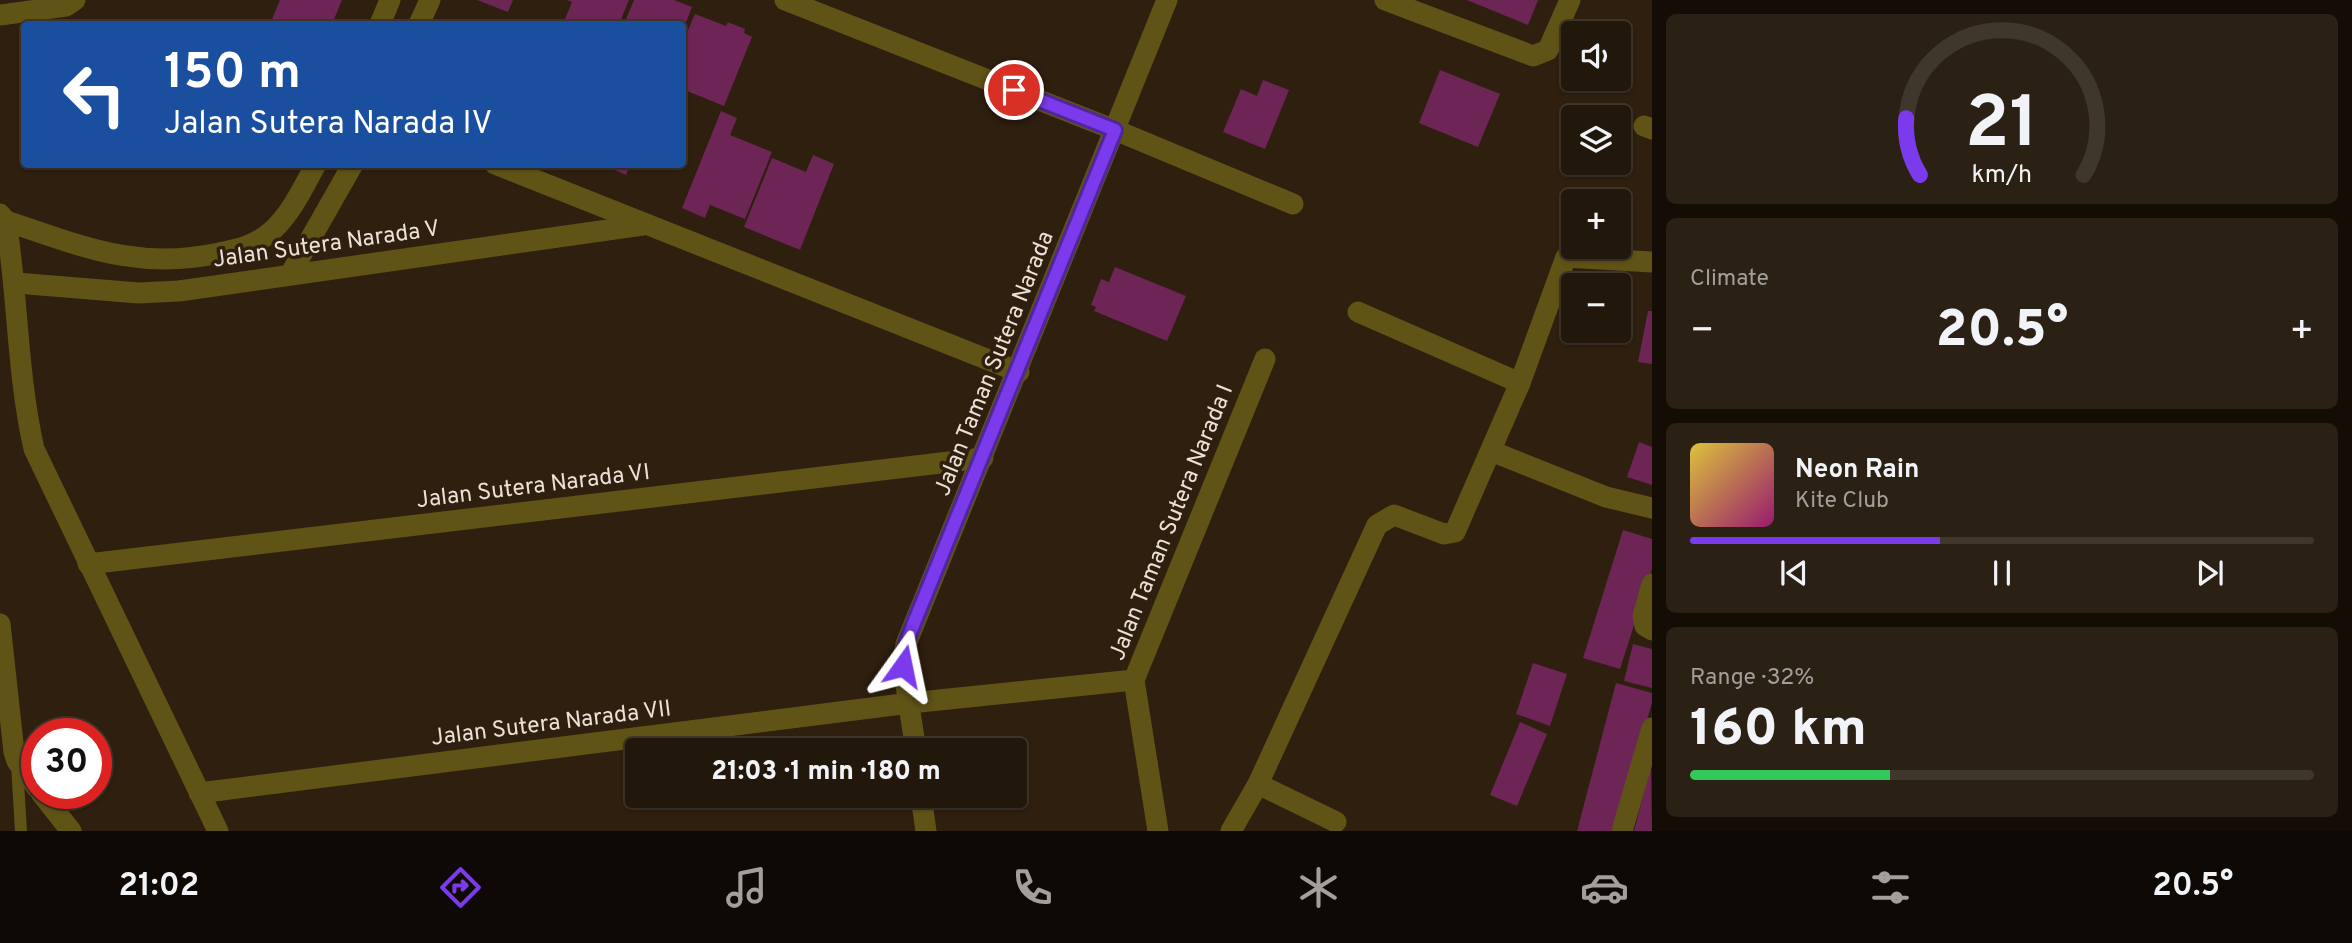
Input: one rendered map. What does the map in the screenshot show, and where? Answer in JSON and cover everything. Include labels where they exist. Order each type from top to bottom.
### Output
[{"type":"street","points":[[0,15],[66,6],[75,0]]},
{"type":"street","points":[[381,21],[390,0]]},
{"type":"street","points":[[420,21],[430,0]]},
{"type":"street","points":[[785,0],[1115,130],[1293,204]]},
{"type":"street","name":"Jalan Taman Sutera Narada","points":[[914,738],[903,666],[906,644],[1019,372],[1167,0]]},
{"type":"street","points":[[1385,0],[1525,54],[1541,55],[1548,50],[1570,0]]},
{"type":"street","points":[[3,217],[107,255],[151,261],[201,257],[247,247],[271,231],[295,205],[314,168]]},
{"type":"street","points":[[290,273],[351,168]]},
{"type":"street","name":"Jalan Sutera Narada V","points":[[505,168],[1019,372]]},
{"type":"street","points":[[3,217],[16,283],[25,408],[34,449],[218,831]]},
{"type":"street","name":"Jalan Sutera Narada V","points":[[16,283],[139,293],[180,290],[643,225]]},
{"type":"street","points":[[1231,831],[1258,784],[1377,525],[1394,515],[1444,534],[1455,531],[1492,452],[1520,383],[1566,257],[1652,262]]},
{"type":"street","points":[[1358,312],[1520,383]]},
{"type":"street","name":"Jalan Taman Sutera Narada I","points":[[1158,831],[1134,680],[1265,359]]},
{"type":"street","points":[[1492,452],[1606,497],[1652,508]]},
{"type":"street","name":"Jalan Sutera Narada VI","points":[[88,565],[983,458]]},
{"type":"street","points":[[1652,584],[1643,616],[1645,626],[1652,630]]},
{"type":"street","points":[[0,624],[17,761],[21,766]]},
{"type":"street","name":"Jalan Sutera Narada VII","points":[[199,793],[910,702],[1134,680]]},
{"type":"street","points":[[1622,831],[1652,728]]},
{"type":"street","points":[[1258,784],[1336,822]]},
{"type":"street","points":[[923,808],[926,831]]},
{"type":"street","points":[[54,809],[71,831]]},
{"type":"lane","points":[[17,761],[21,831]]},
{"type":"building","points":[[280,0],[342,0],[333,21],[271,21]]},
{"type":"building","points":[[477,0],[513,0],[508,12]]},
{"type":"building","points":[[567,0],[629,0],[620,21],[565,19],[572,2]]},
{"type":"building","points":[[634,0],[674,0],[692,7],[686,22],[625,21]]},
{"type":"building","points":[[1467,0],[1538,0],[1528,25]]},
{"type":"building","points":[[695,14],[726,26],[728,22],[745,29],[744,33],[752,37],[724,106],[686,91],[686,35]]},
{"type":"building","points":[[1440,70],[1500,94],[1478,147],[1419,123]]},
{"type":"building","points":[[1263,80],[1289,90],[1265,149],[1223,132],[1241,89],[1257,96]]},
{"type":"building","points":[[721,111],[737,118],[730,135],[772,152],[745,219],[710,205],[705,218],[682,208]]},
{"type":"building","points":[[813,155],[834,164],[800,250],[744,227],[772,158],[806,172]]},
{"type":"building","points":[[610,168],[629,168],[626,175]]},
{"type":"building","points":[[1115,267],[1186,296],[1167,341],[1094,311],[1096,307],[1091,305],[1101,279],[1109,282]]},
{"type":"building","points":[[1648,311],[1652,311],[1652,364],[1638,362]]},
{"type":"building","points":[[1639,442],[1652,447],[1652,485],[1627,477]]},
{"type":"building","points":[[1623,530],[1652,539],[1652,569],[1620,669],[1583,658]]},
{"type":"building","points":[[1633,644],[1652,649],[1652,688],[1624,681]]},
{"type":"building","points":[[1533,663],[1567,674],[1550,726],[1516,714]]},
{"type":"building","points":[[1616,683],[1652,693],[1652,702],[1617,831],[1577,831]]},
{"type":"building","points":[[1520,722],[1547,734],[1517,806],[1490,795]]},
{"type":"building","points":[[1651,765],[1652,831],[1634,831]]},
{"type":"route","points":[[903,666],[906,644],[914,623],[1019,372],[1115,130],[1014,90]]}]
